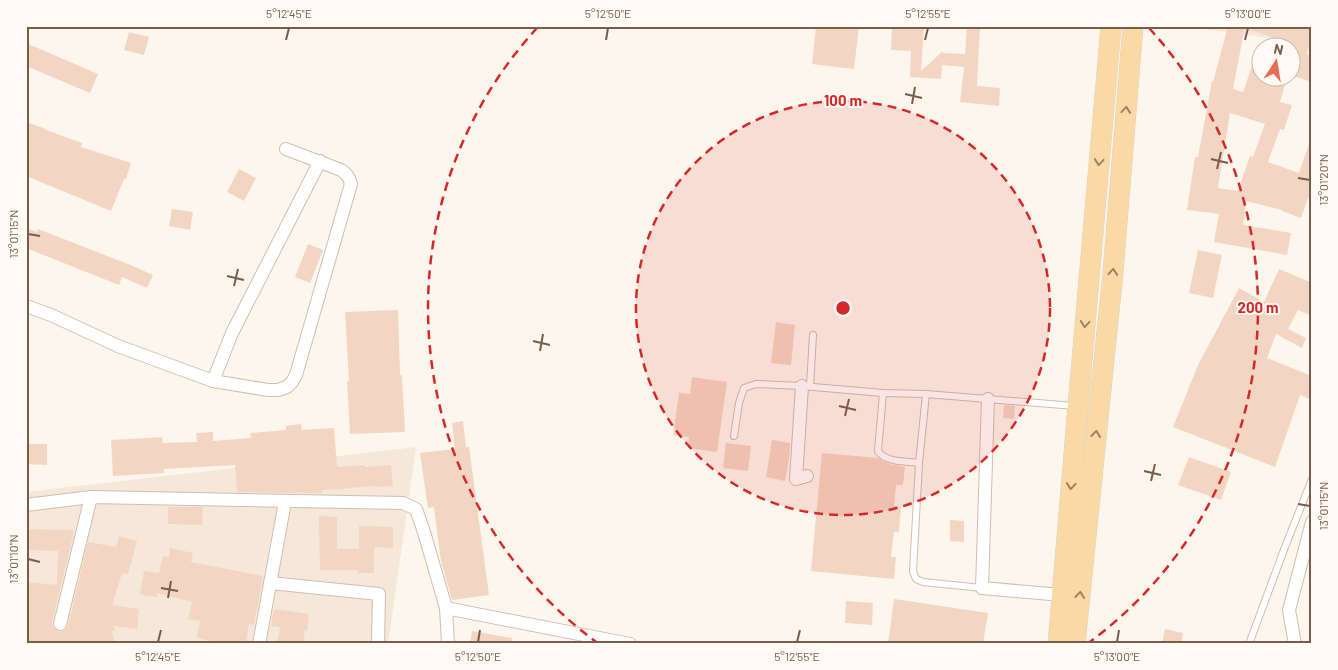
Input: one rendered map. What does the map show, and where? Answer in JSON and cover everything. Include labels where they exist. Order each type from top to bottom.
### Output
[{"type":"main road","points":[[1058,644],[1111,26]]},
{"type":"main road","points":[[1074,644],[1113,272],[1133,26]]},
{"type":"street","points":[[26,306],[51,315],[118,346],[213,381],[268,390],[278,390],[287,387],[296,375],[351,184],[350,178],[346,174],[320,161],[286,149]]},
{"type":"street","points":[[213,381],[232,333],[320,161]]},
{"type":"street","points":[[806,386],[796,479],[807,476]]},
{"type":"street","points":[[988,399],[982,588],[1062,595]]},
{"type":"street","points":[[60,624],[91,497]]},
{"type":"street","points":[[26,505],[91,497],[403,503],[416,509],[424,532],[446,608],[448,644]]},
{"type":"street","points":[[259,644],[285,502]]},
{"type":"street","points":[[1295,644],[1289,610],[1312,522]]},
{"type":"street","points":[[270,583],[379,594],[378,644]]},
{"type":"street","points":[[446,608],[630,644]]},
{"type":"lane","points":[[806,386],[813,335]]},
{"type":"lane","points":[[734,436],[739,403],[744,388],[756,384],[806,386],[883,393],[926,394],[1078,406]]},
{"type":"lane","points":[[883,393],[878,451],[881,456],[890,459],[919,463]]},
{"type":"lane","points":[[926,394],[919,463],[913,571],[916,579],[923,582],[982,588]]},
{"type":"lane","points":[[1249,644],[1312,479]]},
{"type":"shaded area","points":[[1181,26],[1310,26],[1308,43],[1300,42],[1300,38],[1271,38]]},
{"type":"shaded area","points":[[416,447],[388,644],[26,644],[26,492]]},
{"type":"building","points":[[816,26],[859,26],[854,69],[812,64]]},
{"type":"building","points":[[892,26],[924,27],[921,71],[943,51],[943,53],[965,54],[967,26],[980,26],[977,86],[1000,88],[999,106],[960,102],[964,67],[942,65],[941,79],[910,77],[911,51],[891,50]]},
{"type":"building","points":[[1228,26],[1245,26],[1233,89],[1243,92],[1250,72],[1250,88],[1284,88],[1280,102],[1292,105],[1284,130],[1280,129],[1268,162],[1299,173],[1310,141],[1312,141],[1312,199],[1308,198],[1301,218],[1282,210],[1246,201],[1243,225],[1291,233],[1287,255],[1214,242],[1219,214],[1187,210],[1195,157],[1198,157],[1212,81]],"holes":[[[1230,113],[1265,124],[1253,157],[1250,156],[1238,191],[1218,188]]]},
{"type":"building","points":[[1246,26],[1312,26],[1312,39],[1307,54],[1312,56],[1312,82],[1300,78],[1300,38],[1275,38],[1245,28]]},
{"type":"building","points":[[129,32],[149,37],[144,55],[124,50]]},
{"type":"building","points":[[26,43],[98,74],[90,93],[26,66]]},
{"type":"building","points":[[26,122],[82,143],[81,147],[131,163],[126,179],[124,179],[111,211],[26,176]]},
{"type":"building","points":[[239,169],[256,178],[244,201],[227,192]]},
{"type":"building","points":[[172,209],[193,212],[190,230],[169,226]]},
{"type":"building","points":[[26,228],[37,232],[38,229],[153,275],[147,288],[122,277],[119,285],[26,248]]},
{"type":"building","points":[[308,244],[323,250],[310,283],[295,277]]},
{"type":"building","points":[[1198,250],[1222,255],[1213,298],[1189,293]]},
{"type":"building","points":[[1279,269],[1312,283],[1312,316],[1298,310],[1288,329],[1306,338],[1302,348],[1276,334],[1267,358],[1312,376],[1312,400],[1300,395],[1275,467],[1173,427],[1198,365],[1239,288],[1264,302]]},
{"type":"building","points":[[398,310],[400,375],[402,375],[405,432],[350,434],[345,312]]},
{"type":"building","points":[[776,322],[795,325],[791,365],[771,363]]},
{"type":"building","points":[[692,377],[727,382],[717,452],[688,448],[689,437],[673,435],[679,393],[690,394]]},
{"type":"building","points":[[1004,405],[1015,406],[1014,419],[1003,418]]},
{"type":"building","points":[[463,421],[466,447],[469,447],[489,595],[452,600],[441,561],[434,507],[428,508],[420,453],[455,449],[452,423]]},
{"type":"building","points":[[301,424],[302,430],[334,428],[337,467],[391,465],[393,486],[322,490],[322,493],[237,492],[235,465],[164,469],[164,473],[113,476],[111,440],[162,437],[163,443],[197,442],[196,433],[213,432],[213,441],[251,438],[250,433],[286,430],[286,426]]},
{"type":"building","points":[[772,440],[790,443],[785,481],[766,477]]},
{"type":"building","points":[[726,443],[751,446],[748,471],[723,468]]},
{"type":"building","points":[[26,444],[47,444],[47,465],[26,464]]},
{"type":"building","points":[[822,453],[878,458],[889,464],[905,467],[903,485],[896,485],[894,506],[901,507],[899,532],[894,532],[891,557],[896,557],[894,579],[811,571]]},
{"type":"building","points":[[1189,457],[1231,472],[1221,500],[1178,485]]},
{"type":"building","points":[[168,507],[203,507],[202,525],[168,524]]},
{"type":"building","points":[[319,516],[337,517],[337,549],[359,549],[359,526],[393,527],[393,548],[374,547],[374,573],[358,573],[358,570],[320,570]]},
{"type":"building","points":[[950,520],[964,521],[964,542],[950,541]]},
{"type":"building","points":[[26,529],[73,530],[52,622],[54,629],[59,632],[65,630],[68,626],[88,542],[116,547],[119,536],[137,541],[128,574],[122,573],[112,605],[139,609],[137,629],[114,626],[115,630],[112,631],[115,644],[26,643],[26,582],[57,585],[58,551],[26,550]]},
{"type":"building","points":[[170,548],[193,553],[191,562],[263,576],[254,625],[249,624],[246,644],[226,644],[197,638],[200,621],[188,619],[192,602],[157,593],[157,597],[140,595],[144,571],[159,573],[163,556],[169,557]]},
{"type":"building","points":[[894,599],[988,613],[983,644],[888,644]]},
{"type":"building","points":[[846,601],[873,603],[872,625],[845,623]]},
{"type":"building","points":[[274,609],[309,614],[303,644],[277,644],[280,627],[271,626]]},
{"type":"building","points":[[1165,629],[1183,633],[1181,644],[1162,644]]},
{"type":"building","points":[[472,631],[512,638],[511,644],[470,644]]}]
